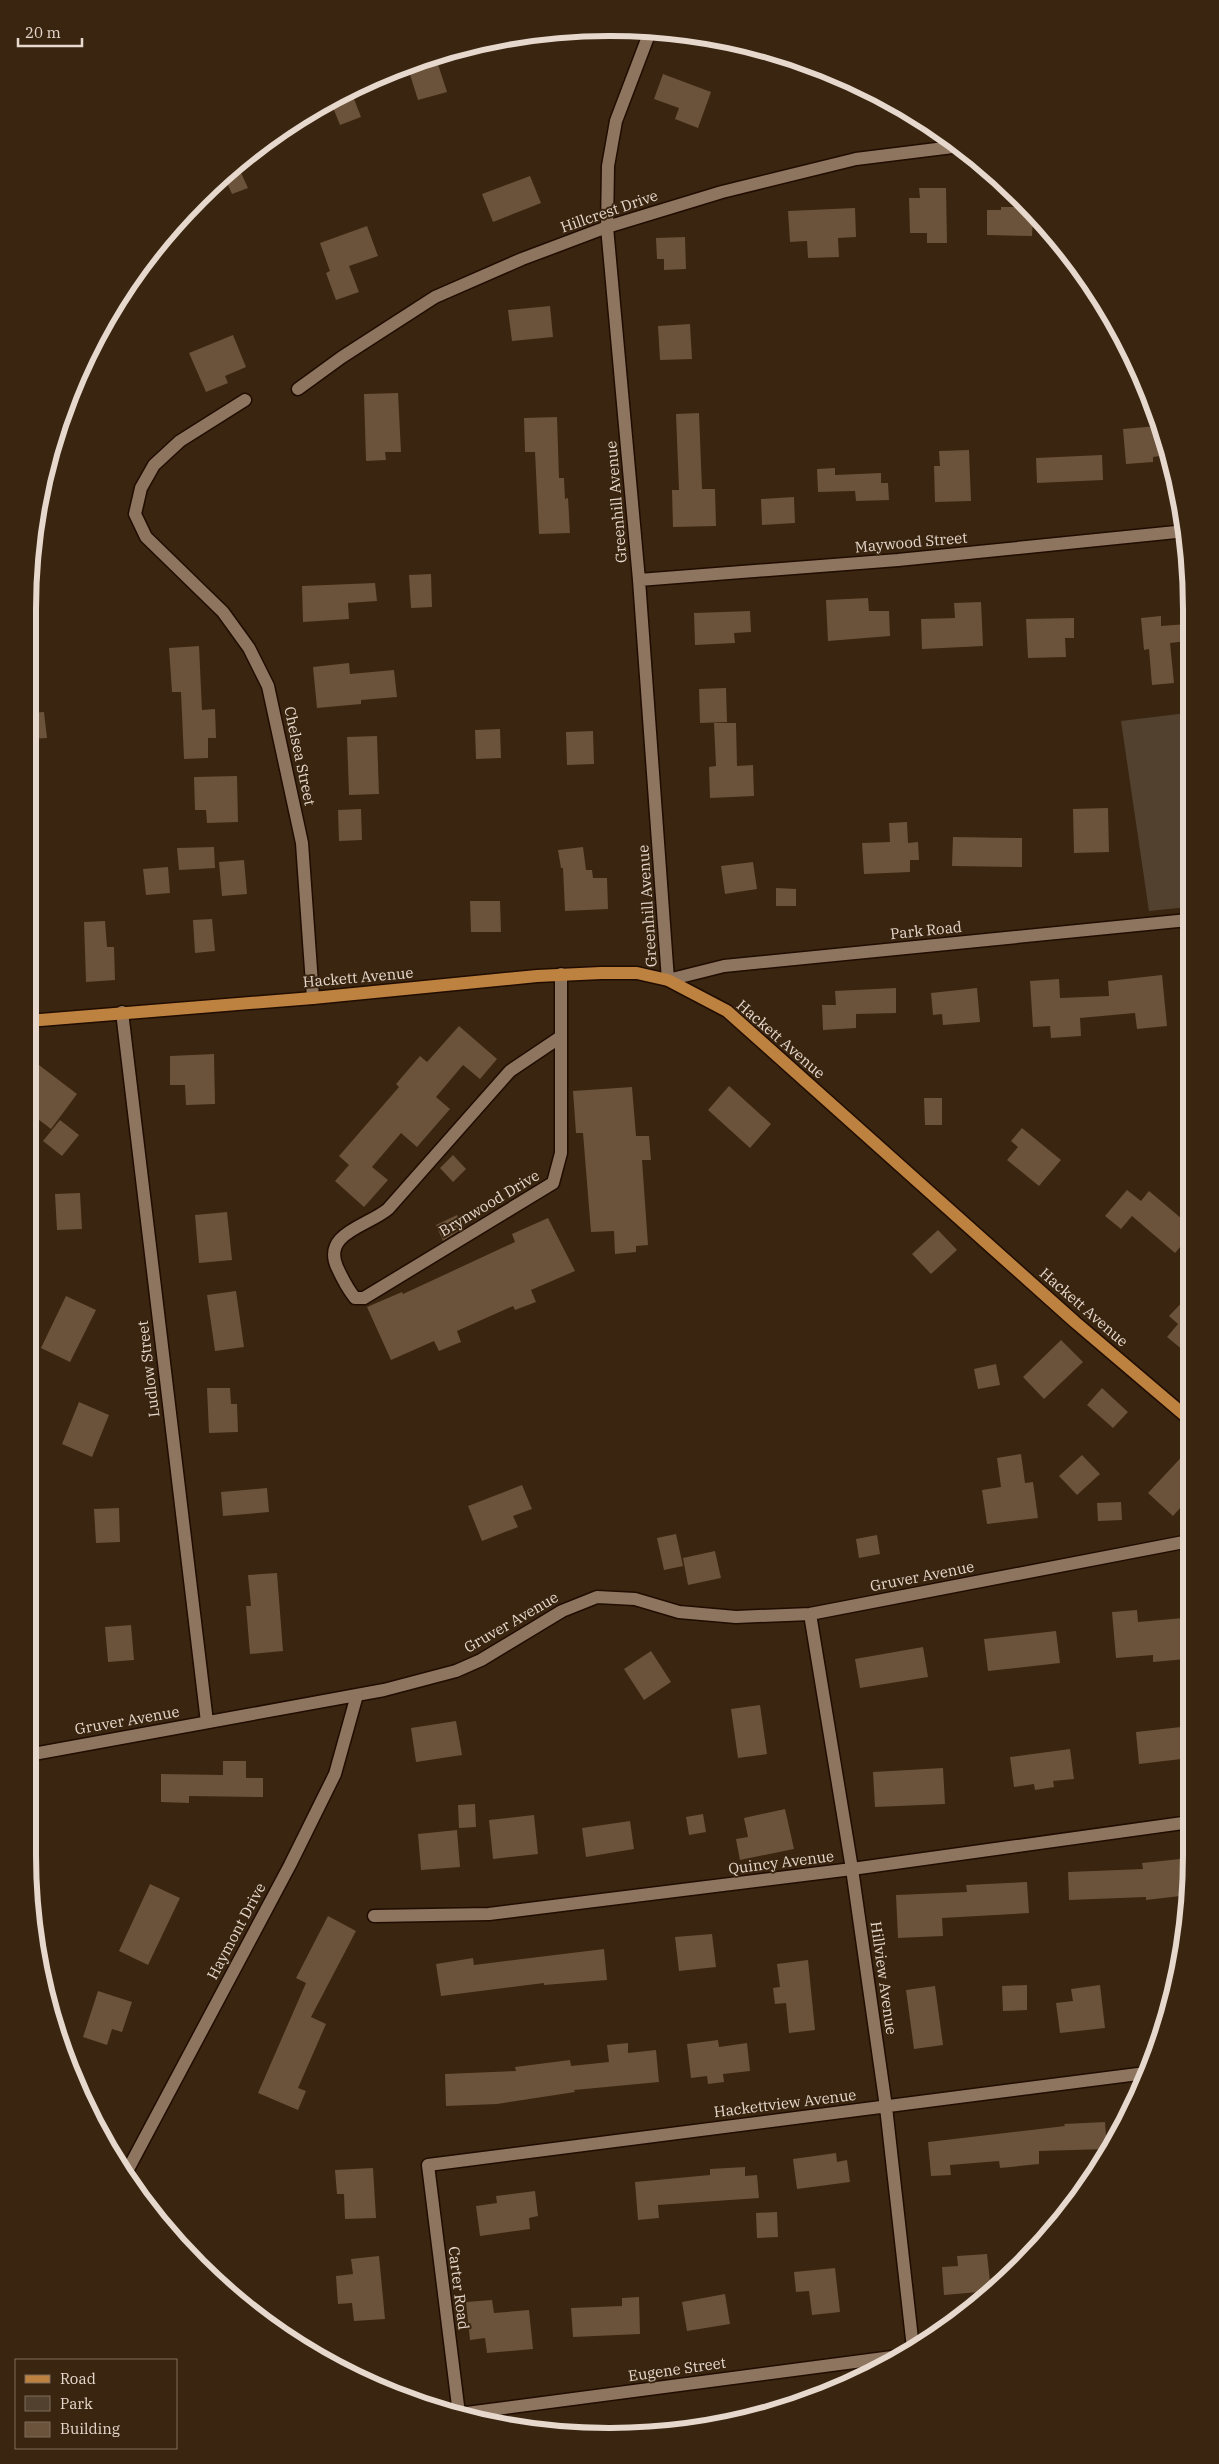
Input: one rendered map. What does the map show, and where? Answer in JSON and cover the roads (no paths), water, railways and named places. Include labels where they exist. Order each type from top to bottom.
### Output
[{"type":"main road","name":"Hackett Avenue","points":[[36,1020],[313,998],[561,974],[637,974],[668,980],[726,1012],[1053,1302],[1183,1414]]},
{"type":"street","name":"Greenhill Avenue","points":[[649,37],[616,121],[608,166],[607,227],[639,580],[668,980]]},
{"type":"street","name":"Hillcrest Drive","points":[[298,389],[342,357],[435,297],[522,259],[607,227],[722,192],[856,159],[948,148]]},
{"type":"street","name":"Chelsea Street","points":[[245,400],[180,441],[154,465],[141,488],[135,514],[146,537],[168,556],[224,612],[249,648],[268,686],[302,843],[313,998]]},
{"type":"street","name":"Maywood Street","points":[[639,580],[898,560],[1178,533]]},
{"type":"street","name":"Park Road","points":[[668,980],[724,966],[1183,920]]},
{"type":"street","name":"Brynwood Drive","points":[[559,1038],[510,1070],[388,1209],[377,1218],[349,1232],[338,1240],[333,1251],[334,1261],[347,1288],[355,1298],[364,1298],[553,1183],[561,1154],[559,1038],[561,974]]},
{"type":"street","name":"Ludlow Street","points":[[122,1012],[207,1722]]},
{"type":"street","name":"Gruver Avenue","points":[[36,1754],[357,1695],[456,1671],[481,1660],[562,1611],[597,1597],[635,1599],[679,1612],[721,1616],[810,1614],[1183,1542]]},
{"type":"street","name":"Hillview Avenue","points":[[810,1614],[852,1869],[886,2107],[912,2341]]},
{"type":"street","name":"Haymont Drive","points":[[129,2167],[290,1865],[335,1774],[357,1695]]},
{"type":"street","name":"Quincy Avenue","points":[[374,1916],[489,1914],[852,1869],[1183,1823]]},
{"type":"street","name":"Hackettview Avenue","points":[[428,2165],[1139,2075]]},
{"type":"street","name":"Carter Road","points":[[428,2165],[458,2407]]},
{"type":"street","name":"Eugene Street","points":[[476,2412],[883,2358]]}]
